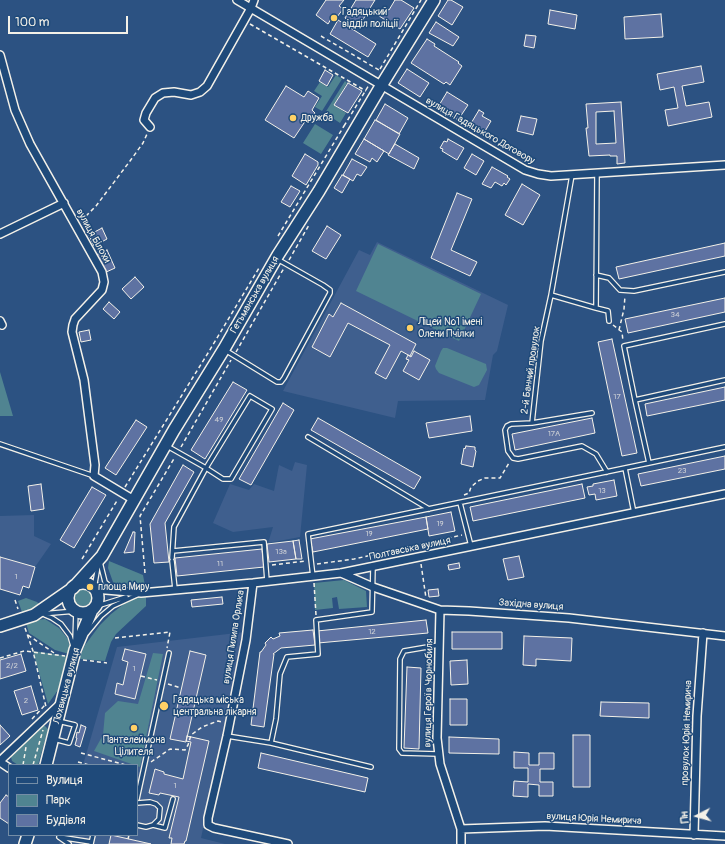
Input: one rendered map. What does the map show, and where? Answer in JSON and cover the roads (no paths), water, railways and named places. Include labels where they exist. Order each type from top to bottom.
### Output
[{"type":"street","name":"вулиця Гадяцького Договору","points":[[237,0],[525,170],[551,176],[725,165]]},
{"type":"street","points":[[150,127],[144,120],[146,113],[155,98],[163,93],[174,92],[191,95],[200,92],[207,86],[251,8],[254,0]]},
{"type":"street","name":"Гетьманська вулиця","points":[[0,626],[34,615],[73,588],[100,559],[174,430],[224,349],[276,258],[319,191],[377,83],[434,0]]},
{"type":"street","name":"вулиця Білохи","points":[[0,55],[15,110],[30,144],[102,272],[104,282],[102,290],[75,320],[72,332],[84,380],[95,465],[94,476]]},
{"type":"street","points":[[0,234],[64,203]]},
{"type":"street","points":[[94,476],[134,500]]},
{"type":"street","name":"Полтавська вулиця","points":[[94,589],[141,593],[314,577],[341,573],[420,558],[725,494]]},
{"type":"street","name":"Західна вулиця","points":[[341,573],[374,587],[440,610],[569,618],[725,636]]},
{"type":"street","name":"вулиця Пилипа Орлика","points":[[253,583],[246,640],[227,736],[208,818],[208,825],[214,828],[288,844]]},
{"type":"street","points":[[78,584],[83,584],[91,586],[94,589],[97,598],[93,608],[84,613],[72,609],[68,601],[69,593],[73,588],[78,584]]},
{"type":"street","name":"Лохвицька вулиця","points":[[46,764],[53,739],[52,718],[62,702],[74,656],[93,608]]},
{"type":"street","name":"вулиця Героїв Чорнобиля","points":[[440,610],[437,738],[438,754],[461,829],[461,844]]},
{"type":"street","name":"провулок Юрія Немирича","points":[[694,835],[697,716],[703,633]]},
{"type":"street","points":[[0,762],[52,718]]},
{"type":"street","name":"вулиця Юрія Немирича","points":[[461,829],[545,826],[725,836]]},
{"type":"lane","points":[[596,308],[597,173]]},
{"type":"lane","name":"2-й Банний провулок","points":[[532,423],[541,341],[551,295],[572,175]]},
{"type":"lane","points":[[224,349],[277,382],[281,382],[284,378],[330,293],[330,290],[276,258]]},
{"type":"lane","points":[[596,275],[608,278],[620,290],[634,291],[725,272]]},
{"type":"lane","points":[[551,295],[608,311],[609,321]]},
{"type":"lane","points":[[649,463],[624,346],[725,324]]},
{"type":"lane","points":[[635,400],[725,380]]},
{"type":"lane","points":[[166,445],[206,468],[223,479],[231,479],[272,409],[250,396],[206,468],[174,527],[172,560],[175,590]]},
{"type":"lane","points":[[592,413],[532,423],[511,424],[505,428],[508,451],[513,458],[518,459],[582,446],[596,454],[607,472]]},
{"type":"lane","points":[[308,437],[429,509]]},
{"type":"lane","points":[[0,444],[94,476]]},
{"type":"lane","points":[[314,577],[308,534],[725,447]]},
{"type":"lane","points":[[625,468],[634,513]]},
{"type":"lane","points":[[460,503],[471,547]]},
{"type":"lane","points":[[173,551],[264,542],[267,581]]},
{"type":"lane","points":[[94,589],[100,559]]},
{"type":"lane","points":[[100,559],[101,572],[105,582],[108,586],[118,591]]},
{"type":"lane","points":[[271,743],[276,719],[280,674],[287,657],[318,654],[316,620],[372,612],[374,587],[373,567]]},
{"type":"lane","points":[[74,656],[101,616],[113,606],[141,593]]},
{"type":"lane","points":[[93,608],[141,593]]},
{"type":"lane","points":[[34,615],[76,611],[74,656]]},
{"type":"lane","points":[[34,615],[44,615],[61,624],[70,636],[74,656]]},
{"type":"lane","points":[[438,754],[402,753],[399,749],[400,659],[404,652],[440,645]]},
{"type":"lane","points":[[138,794],[168,653]]},
{"type":"lane","points":[[52,718],[75,725],[70,743],[53,739]]},
{"type":"lane","points":[[227,736],[271,743],[371,767]]},
{"type":"lane","points":[[138,825],[146,827],[154,825],[165,828],[173,800]]},
{"type":"lane","points":[[138,803],[150,802],[156,804],[160,808],[160,819],[154,825]]},
{"type":"lane","points":[[68,844],[59,837],[91,843]]},
{"type":"place","name":"Гадяцький відділ поліції","points":[[334,18]]},
{"type":"place","name":"Дружба","points":[[293,118]]},
{"type":"place","name":"Ліцей №1 імені Олени Пчілки","points":[[410,328]]},
{"type":"place","name":"площа Миру","points":[[90,587]]},
{"type":"place","name":"Гадяцька міська центральна лікарня","points":[[164,706]]},
{"type":"place","name":"Пантелеймона Цілителя","points":[[134,728]]}]
